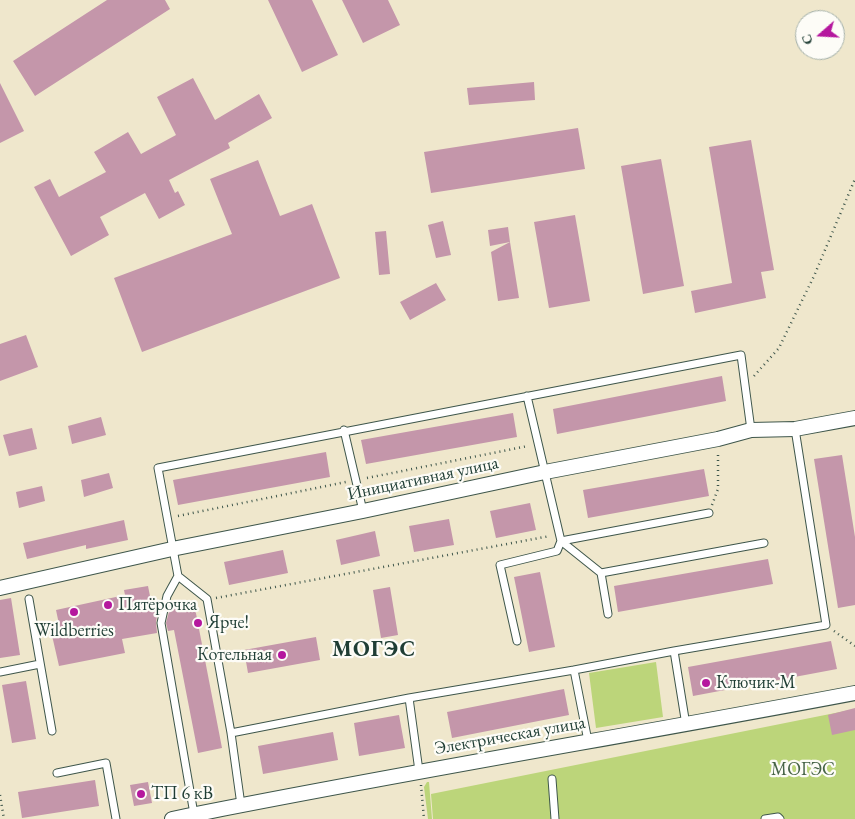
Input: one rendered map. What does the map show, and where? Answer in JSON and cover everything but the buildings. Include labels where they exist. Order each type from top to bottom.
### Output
[{"type":"street","name":"Инициативная улица","points":[[0,588],[172,549],[545,472],[718,439],[751,430],[795,429],[855,421]]},
{"type":"street","name":"Электрическая улица","points":[[172,819],[419,771],[686,725],[855,693]]},
{"type":"lane","points":[[241,805],[231,733],[207,599],[178,576],[158,468],[344,430],[741,355],[751,430]]},
{"type":"lane","points":[[516,641],[500,565],[557,551],[560,538],[527,396]]},
{"type":"lane","points":[[231,733],[409,698],[826,625],[795,429]]},
{"type":"lane","points":[[344,430],[363,511]]},
{"type":"lane","points":[[560,538],[708,514]]},
{"type":"lane","points":[[560,538],[601,573],[608,614]]},
{"type":"lane","points":[[601,573],[764,543]]},
{"type":"lane","points":[[178,576],[167,596],[161,623],[194,814]]},
{"type":"lane","points":[[29,599],[52,731]]},
{"type":"lane","points":[[674,651],[686,725]]},
{"type":"lane","points":[[0,672],[40,664]]},
{"type":"lane","points":[[574,670],[588,741]]},
{"type":"lane","points":[[409,698],[419,771]]},
{"type":"lane","points":[[57,773],[106,763],[116,819]]},
{"type":"lane","points":[[552,779],[555,819]]},
{"type":"lane","points":[[765,819],[778,817],[780,819]]},
{"type":"path","points":[[745,385],[779,348],[814,276],[855,178]]},
{"type":"path","points":[[708,514],[718,489],[718,439]]},
{"type":"path","points":[[207,599],[560,538]]},
{"type":"path","points":[[826,625],[855,646]]},
{"type":"path","points":[[419,771],[424,819]]},
{"type":"path","points":[[0,795],[4,819]]},
{"type":"green space","points":[[656,662],[663,717],[596,728],[589,673]]},
{"type":"green space","name":"МОГЭС","points":[[855,709],[855,819],[433,819],[431,794]]},
{"type":"green space","points":[[429,782],[432,819],[428,819],[424,787]]},
{"type":"place","name":"Пятёрочка","points":[[108,605]]},
{"type":"place","name":"Wildberries","points":[[74,612]]},
{"type":"place","name":"Ярче!","points":[[198,623]]},
{"type":"place","name":"Котельная","points":[[282,655]]},
{"type":"place","name":"Ключик-М","points":[[706,683]]},
{"type":"place","name":"ТП 6 кВ","points":[[141,794]]},
{"type":"district","name":"МОГЭС","points":[[374,650]]}]
